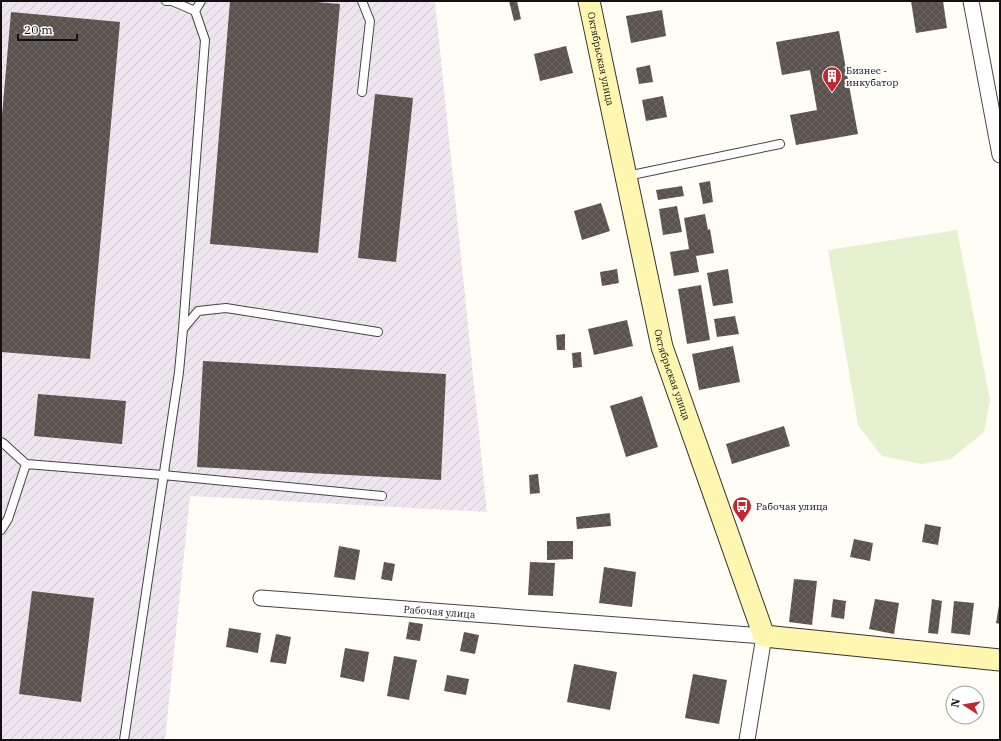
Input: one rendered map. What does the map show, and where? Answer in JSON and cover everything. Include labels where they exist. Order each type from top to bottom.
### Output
[{"type":"street","name":"Октябрьская улица","points":[[589,1],[662,347],[764,636],[747,740]]},
{"type":"street","points":[[971,1],[1000,155]]},
{"type":"street","name":"Рабочая улица","points":[[261,598],[764,636],[1000,660]]},
{"type":"lane","points":[[124,740],[179,372],[205,40],[195,11],[166,1]]},
{"type":"lane","points":[[195,11],[201,1]]},
{"type":"lane","points":[[362,1],[370,21],[362,92]]},
{"type":"lane","points":[[626,176],[780,144]]},
{"type":"lane","points":[[183,330],[198,311],[226,308],[378,332]]},
{"type":"lane","points":[[1,442],[26,464],[163,475],[382,496]]},
{"type":"lane","points":[[1,530],[8,519],[26,464]]},
{"type":"shaded area","points":[[1,1],[435,1],[487,512],[190,496],[165,740],[1,740]]},
{"type":"green space","points":[[957,230],[990,400],[984,432],[951,459],[922,464],[882,456],[858,425],[828,250]]},
{"type":"building","points":[[230,1],[304,1],[340,4],[318,253],[210,244]]},
{"type":"building","points":[[509,1],[517,1],[521,19],[514,21]]},
{"type":"building","points":[[911,1],[943,1],[947,28],[916,33]]},
{"type":"building","points":[[662,10],[666,36],[631,43],[626,16]]},
{"type":"building","points":[[11,12],[120,22],[90,359],[1,352],[1,127]]},
{"type":"building","name":"Бизнес - инкубатор","points":[[839,31],[858,134],[796,145],[790,115],[817,110],[810,70],[782,75],[776,42]]},
{"type":"building","points":[[566,46],[573,73],[540,81],[534,54]]},
{"type":"building","points":[[650,65],[653,82],[639,84],[636,68]]},
{"type":"building","points":[[375,94],[413,98],[396,262],[358,258]]},
{"type":"building","points":[[663,96],[667,117],[646,121],[642,100]]},
{"type":"building","points":[[710,181],[713,202],[703,204],[699,183]]},
{"type":"building","points":[[682,186],[684,196],[658,200],[656,190]]},
{"type":"building","points":[[601,203],[610,231],[582,240],[574,211]]},
{"type":"building","points":[[677,206],[682,232],[663,235],[659,209]]},
{"type":"building","points":[[705,214],[708,230],[710,229],[714,253],[696,256],[699,272],[674,276],[670,252],[689,249],[684,218]]},
{"type":"building","points":[[617,269],[619,283],[602,286],[600,272]]},
{"type":"building","points":[[728,269],[733,303],[713,306],[707,273]]},
{"type":"building","points":[[701,285],[710,340],[687,344],[678,289]]},
{"type":"building","points":[[735,316],[739,334],[717,337],[714,319]]},
{"type":"building","points":[[627,320],[633,346],[594,355],[588,329]]},
{"type":"building","points":[[565,334],[565,350],[557,350],[556,335]]},
{"type":"building","points":[[733,346],[740,382],[699,390],[692,354]]},
{"type":"building","points":[[581,352],[582,367],[573,368],[572,353]]},
{"type":"building","points":[[203,361],[446,374],[441,480],[197,467]]},
{"type":"building","points":[[38,394],[126,401],[122,444],[34,436]]},
{"type":"building","points":[[642,396],[658,447],[626,457],[610,406]]},
{"type":"building","points":[[784,426],[790,446],[732,464],[726,444]]},
{"type":"building","points":[[538,474],[540,493],[530,494],[529,475]]},
{"type":"building","points":[[610,513],[611,526],[577,529],[576,517]]},
{"type":"building","points":[[925,524],[941,527],[938,545],[922,542]]},
{"type":"building","points":[[854,539],[873,543],[870,561],[850,557]]},
{"type":"building","points":[[547,541],[573,541],[573,559],[547,560]]},
{"type":"building","points":[[339,546],[360,550],[355,580],[334,577]]},
{"type":"building","points":[[384,562],[395,564],[392,581],[381,579]]},
{"type":"building","points":[[530,562],[555,563],[553,596],[528,595]]},
{"type":"building","points":[[604,567],[636,572],[632,607],[599,603]]},
{"type":"building","points":[[794,579],[817,581],[812,625],[789,622]]},
{"type":"building","points":[[32,591],[94,598],[81,702],[19,694]]},
{"type":"building","points":[[833,599],[846,601],[844,619],[831,617]]},
{"type":"building","points":[[875,599],[899,603],[894,634],[869,629]]},
{"type":"building","points":[[932,599],[942,601],[938,634],[928,633]]},
{"type":"building","points":[[954,601],[974,603],[970,635],[951,633]]},
{"type":"building","points":[[1000,605],[1000,624],[996,623]]},
{"type":"building","points":[[409,622],[423,624],[420,641],[406,639]]},
{"type":"building","points":[[229,628],[261,633],[258,653],[226,647]]},
{"type":"building","points":[[464,632],[479,635],[475,654],[460,651]]},
{"type":"building","points":[[276,634],[291,637],[286,664],[270,662]]},
{"type":"building","points":[[345,648],[369,652],[364,682],[340,677]]},
{"type":"building","points":[[394,656],[417,660],[409,700],[387,696]]},
{"type":"building","points":[[574,664],[617,672],[610,710],[567,702]]},
{"type":"building","points":[[693,674],[727,680],[719,724],[685,718]]},
{"type":"building","points":[[447,675],[469,679],[466,695],[444,691]]},
{"type":"place","name":"Бизнес - инкубатор","points":[[832,93]]},
{"type":"place","name":"Рабочая улица","points":[[742,523]]}]
